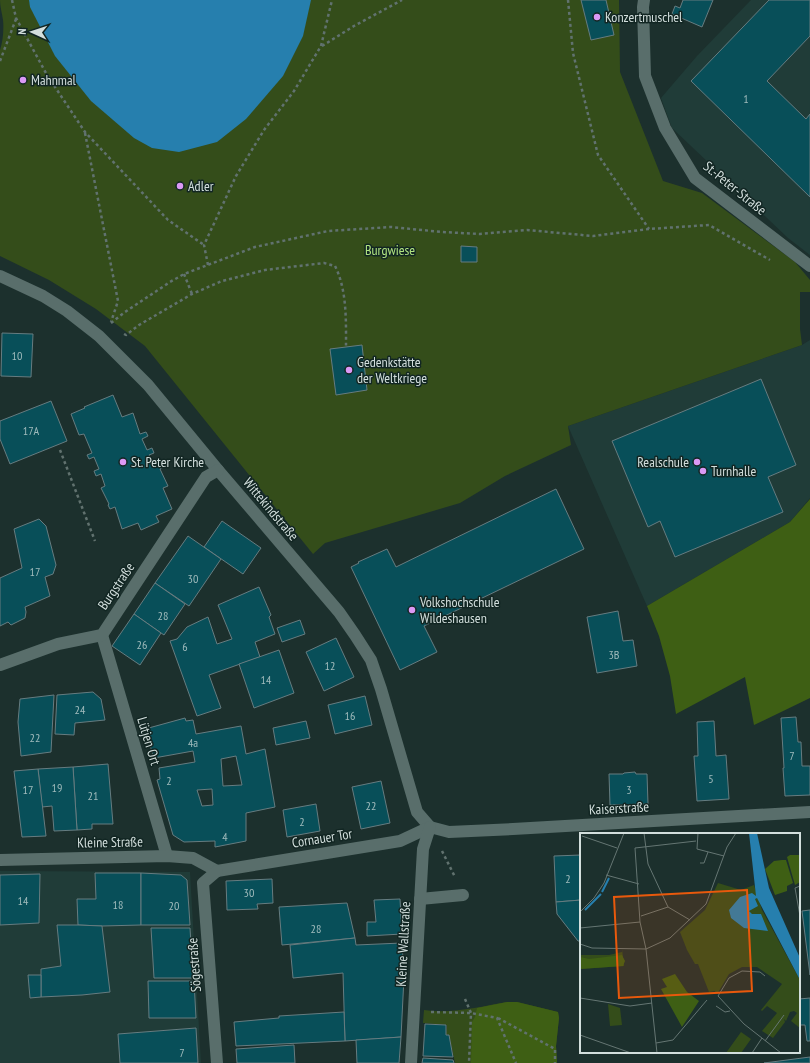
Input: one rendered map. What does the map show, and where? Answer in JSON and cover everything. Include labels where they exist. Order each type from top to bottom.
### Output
[{"type":"street","name":"St.-Peter-Straße","points":[[644,0],[645,76],[665,128],[695,178],[810,266]]},
{"type":"street","name":"Wittekindstraße","points":[[0,276],[43,296],[67,311],[99,336],[148,385],[339,612],[371,660],[417,812],[430,827]]},
{"type":"street","name":"Burgstraße","points":[[102,635],[206,476],[218,470]]},
{"type":"street","points":[[0,665],[58,644],[102,635]]},
{"type":"street","name":"Lütjen Ort","points":[[102,635],[167,856]]},
{"type":"street","name":"Kaiserstraße","points":[[430,827],[450,832],[810,812]]},
{"type":"street","name":"Cornauer Tor","points":[[217,870],[400,841],[430,827]]},
{"type":"street","name":"Kleine Wallstraße","points":[[411,1063],[423,849],[430,827]]},
{"type":"street","name":"Kleine Straße","points":[[0,860],[167,856],[193,858],[217,870]]},
{"type":"street","name":"Sögestraße","points":[[217,870],[203,883],[217,1063]]},
{"type":"street","points":[[420,899],[463,895]]},
{"type":"path","points":[[12,0],[16,18],[46,75],[85,132],[168,220],[204,245]]},
{"type":"path","points":[[208,265],[204,245],[240,170],[264,130],[294,91],[321,46],[332,0]]},
{"type":"path","points":[[321,46],[402,0]]},
{"type":"path","points":[[568,0],[573,53],[598,155],[649,228]]},
{"type":"path","points":[[0,61],[16,18]]},
{"type":"path","points":[[85,132],[118,301],[111,323]]},
{"type":"path","points":[[111,323],[131,308],[184,274],[254,247],[328,231],[391,227],[480,234],[527,230],[593,236],[649,228],[709,225],[776,264]]},
{"type":"path","points":[[121,331],[126,335],[139,325],[192,294],[222,281],[266,270],[324,263],[335,266],[340,276],[346,314],[346,347]]},
{"type":"path","points":[[184,274],[192,294]]},
{"type":"path","points":[[111,323],[116,327]]},
{"type":"path","points":[[60,450],[95,541]]},
{"type":"path","points":[[430,827],[463,895]]},
{"type":"path","points":[[465,999],[471,1013],[469,1063]]},
{"type":"path","points":[[414,1012],[471,1013],[497,1018],[555,1049],[555,1063]]},
{"type":"path","points":[[497,1018],[516,1063]]},
{"type":"shaded area","points":[[751,0],[810,0],[810,255],[788,238],[672,128],[661,98],[697,56]]},
{"type":"shaded area","name":"Realschule","points":[[810,340],[810,498],[790,522],[647,606],[568,426],[802,345]]},
{"type":"shaded area","points":[[0,871],[190,872],[201,1063],[0,1063]]},
{"type":"green space","name":"Burgwiese","points":[[0,0],[619,0],[620,72],[663,181],[702,193],[795,262],[810,280],[810,292],[800,292],[800,329],[802,345],[568,426],[571,445],[505,476],[460,503],[325,543],[313,554],[145,346],[96,309],[49,280],[0,256],[0,50],[3,39],[3,20]]},
{"type":"green space","points":[[810,499],[810,698],[754,725],[745,677],[676,714],[670,676],[659,636],[647,606],[790,522]]},
{"type":"green space","points":[[507,1002],[517,1002],[558,1012],[559,1018],[556,1046],[557,1063],[455,1063],[449,1035],[446,1034],[447,1025],[423,1023],[424,1010],[455,1011]]},
{"type":"green space","points":[[507,1002],[517,1002],[558,1012],[559,1018],[556,1046],[557,1063],[471,1063],[472,1022],[477,1008]]},
{"type":"water","points":[[29,0],[311,0],[303,36],[283,76],[246,119],[217,142],[179,152],[152,148],[134,138],[91,101],[55,56],[30,7]]},
{"type":"building","name":"Konzertmuschel","points":[[581,0],[606,0],[614,35],[591,40]]},
{"type":"building","points":[[683,0],[713,0],[702,27],[672,14],[675,6],[680,8]]},
{"type":"building","points":[[769,0],[810,0],[810,36],[767,81],[806,119],[810,114],[810,197],[691,81]]},
{"type":"building","points":[[461,246],[477,247],[477,262],[461,262]]},
{"type":"building","points":[[2,333],[33,334],[31,377],[1,376]]},
{"type":"building","name":"Gedenkstätte der Weltkriege","points":[[362,345],[367,390],[336,395],[330,349]]},
{"type":"building","name":"Turnhalle","points":[[761,379],[796,465],[768,477],[783,512],[675,557],[660,521],[648,527],[612,441]]},
{"type":"building","points":[[113,395],[122,417],[133,413],[140,434],[146,432],[148,436],[142,439],[147,450],[152,448],[154,453],[149,455],[154,466],[159,464],[168,486],[163,488],[172,509],[156,516],[159,522],[141,530],[138,523],[122,529],[115,507],[110,509],[101,488],[105,486],[101,474],[96,476],[94,471],[99,469],[94,457],[89,459],[87,455],[92,453],[84,434],[79,435],[71,414]]},
{"type":"building","points":[[51,401],[67,441],[10,464],[0,439],[0,421]]},
{"type":"building","points":[[556,489],[584,549],[424,626],[437,652],[400,670],[351,567],[359,563],[358,562],[387,549],[396,567]]},
{"type":"building","points":[[39,519],[46,526],[56,565],[53,574],[45,577],[50,596],[25,607],[25,618],[11,625],[8,622],[0,626],[0,578],[22,568],[14,529]]},
{"type":"building","points":[[222,521],[261,548],[243,574],[204,547]]},
{"type":"building","points":[[188,536],[221,559],[189,606],[155,583]]},
{"type":"building","points":[[155,583],[185,604],[164,635],[134,614]]},
{"type":"building","points":[[259,587],[271,615],[269,617],[275,634],[255,642],[260,657],[209,675],[221,708],[197,716],[170,641],[177,639],[187,627],[208,617],[217,644],[232,639],[218,605]]},
{"type":"building","points":[[618,611],[623,641],[633,640],[637,666],[597,673],[587,617]]},
{"type":"building","points":[[134,614],[161,633],[140,665],[112,646]]},
{"type":"building","points":[[300,620],[305,634],[282,642],[277,628]]},
{"type":"building","points":[[336,638],[354,677],[324,691],[306,652]]},
{"type":"building","points":[[279,650],[294,693],[254,708],[239,664]]},
{"type":"building","points":[[93,692],[101,699],[105,720],[75,723],[74,735],[55,734],[57,695]]},
{"type":"building","points":[[54,695],[51,752],[21,756],[18,722],[20,699]]},
{"type":"building","points":[[365,696],[372,725],[335,734],[328,705]]},
{"type":"building","points":[[796,717],[798,742],[801,742],[802,766],[810,766],[810,795],[785,796],[781,718]]},
{"type":"building","points":[[185,718],[186,721],[193,720],[196,734],[241,726],[246,754],[265,749],[275,807],[246,813],[246,841],[215,847],[215,841],[184,842],[173,835],[157,780],[160,779],[159,768],[195,762],[193,751],[154,758],[145,729]],"holes":[[[236,756],[242,785],[223,786],[221,759]],[[212,789],[213,805],[202,806],[197,790]]]},
{"type":"building","points":[[306,721],[310,738],[276,745],[273,728]]},
{"type":"building","points":[[714,721],[716,756],[726,755],[729,799],[697,801],[694,756],[698,756],[697,722]]},
{"type":"building","points":[[108,764],[113,824],[92,824],[92,829],[77,830],[73,767]]},
{"type":"building","points":[[73,767],[77,830],[54,831],[52,806],[42,807],[38,769]]},
{"type":"building","points":[[38,769],[46,836],[22,837],[14,771]]},
{"type":"building","points":[[635,772],[636,774],[647,774],[648,804],[610,805],[609,774]]},
{"type":"building","points":[[381,781],[390,823],[361,829],[352,787]]},
{"type":"building","points":[[316,804],[320,831],[287,837],[283,810]]},
{"type":"building","points":[[580,855],[580,900],[556,902],[554,856]]},
{"type":"building","points":[[95,873],[141,873],[141,925],[78,925],[77,899],[96,899]]},
{"type":"building","points":[[141,873],[181,875],[187,880],[190,925],[141,925]]},
{"type":"building","points":[[40,874],[39,923],[0,925],[0,875]]},
{"type":"building","points":[[272,879],[273,903],[257,904],[258,909],[227,910],[226,881]]},
{"type":"building","points":[[400,899],[402,934],[367,936],[367,922],[376,922],[374,900]]},
{"type":"building","points":[[580,900],[580,941],[578,941],[557,914],[556,902]]},
{"type":"building","points":[[347,903],[355,938],[282,945],[279,907]]},
{"type":"building","points":[[810,910],[810,975],[802,911]]},
{"type":"building","points":[[57,925],[102,926],[110,992],[41,997],[41,969],[61,966]]},
{"type":"building","points":[[151,928],[190,928],[193,978],[154,978]]},
{"type":"building","points":[[355,938],[356,945],[402,943],[404,977],[401,1037],[345,1041],[343,973],[293,978],[290,945]]},
{"type":"building","points":[[28,975],[41,975],[41,997],[30,998]]},
{"type":"building","points":[[148,981],[194,981],[196,1018],[149,1018]]},
{"type":"building","points":[[810,998],[810,1041],[807,1041],[805,1025],[800,1025],[800,999]]},
{"type":"building","points":[[344,1012],[345,1041],[236,1046],[234,1022],[279,1018],[279,1016]]},
{"type":"building","points":[[425,1024],[446,1025],[446,1035],[449,1035],[453,1057],[423,1056]]},
{"type":"building","points":[[196,1028],[198,1063],[120,1063],[118,1034]]},
{"type":"building","points":[[401,1037],[399,1063],[357,1063],[356,1040]]},
{"type":"building","points":[[294,1045],[295,1063],[237,1063],[236,1049]]},
{"type":"building","points":[[810,1057],[810,1063],[764,1063]]},
{"type":"building","points":[[423,1058],[453,1060],[454,1063],[422,1063]]},
{"type":"place","name":"Konzertmuschel","points":[[597,17]]},
{"type":"place","name":"Mahnmal","points":[[23,80]]},
{"type":"place","name":"Adler","points":[[180,186]]},
{"type":"place","name":"Gedenkstätte der Weltkriege","points":[[349,370]]},
{"type":"place","name":"St. Peter Kirche","points":[[123,462]]},
{"type":"place","name":"Realschule","points":[[697,462]]},
{"type":"place","name":"Turnhalle","points":[[703,471]]},
{"type":"place","name":"Volkshochschule Wildeshausen","points":[[412,610]]}]
